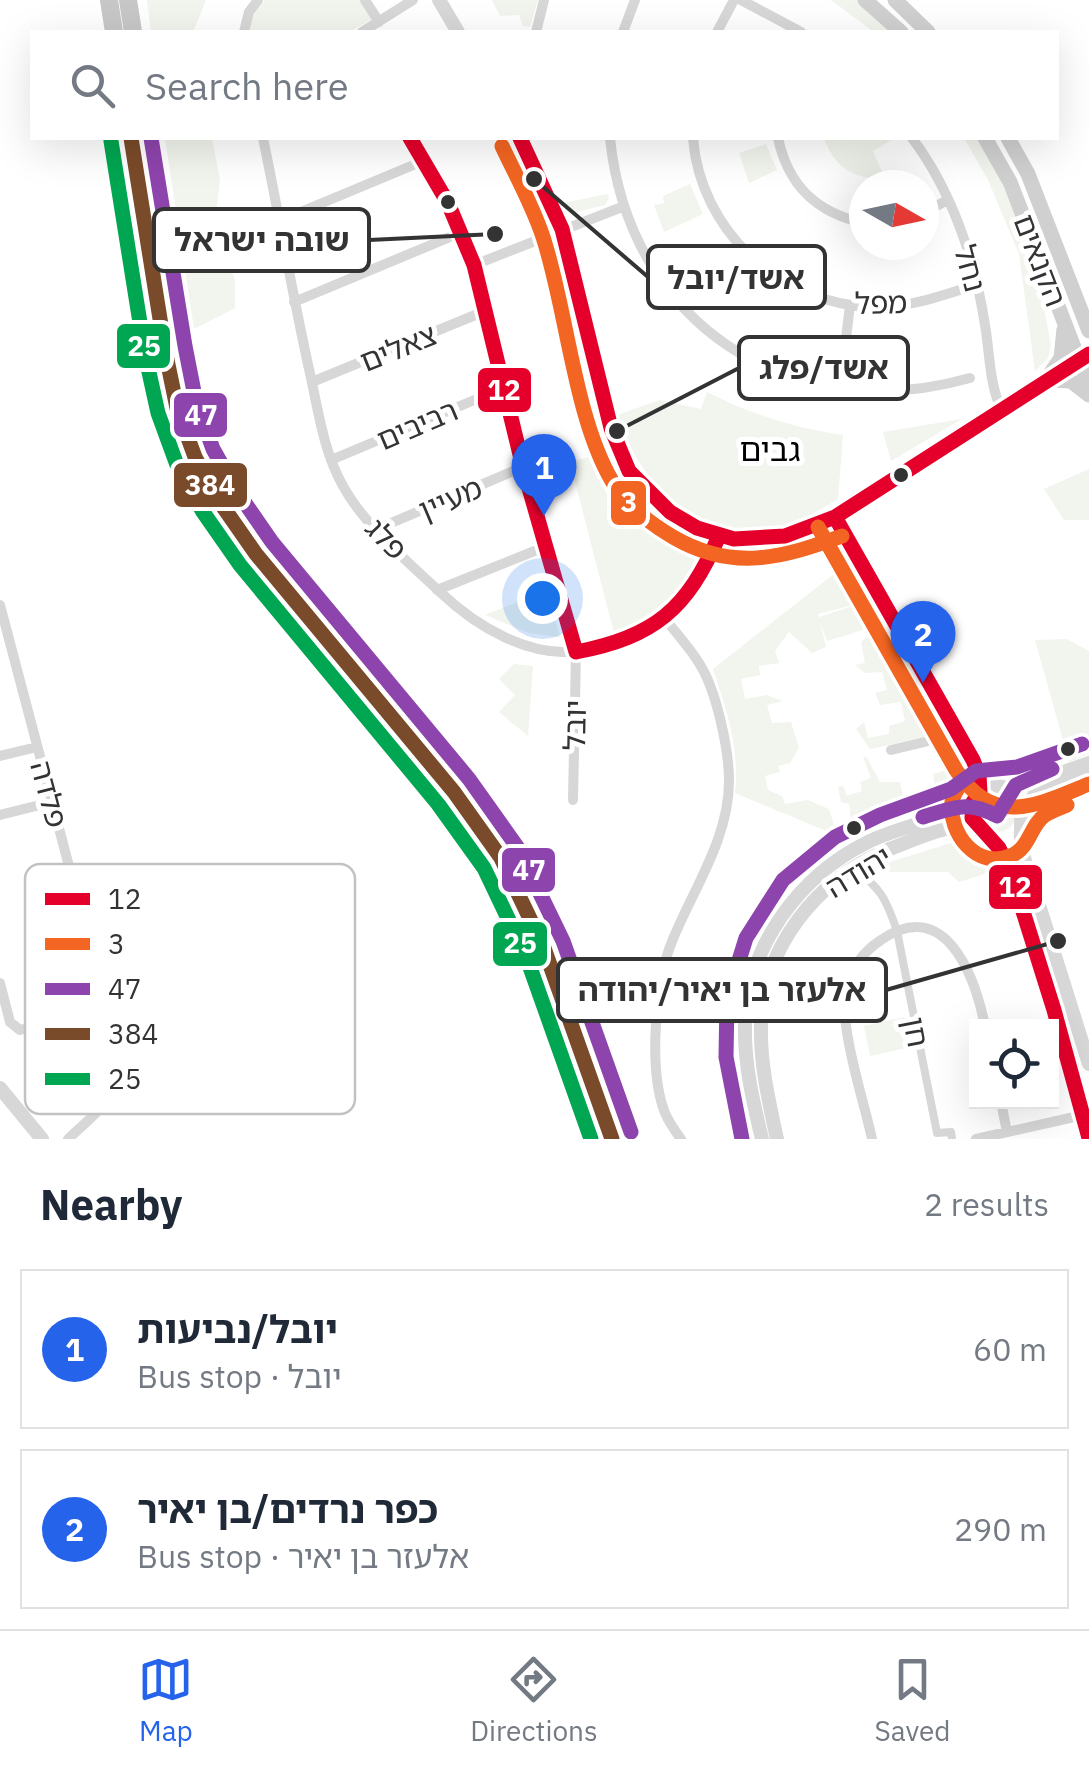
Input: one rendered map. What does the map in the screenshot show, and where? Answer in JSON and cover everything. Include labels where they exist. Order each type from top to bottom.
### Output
[{"type":"highway","points":[[109,0],[114,30]]},
{"type":"highway","points":[[128,0],[133,30]]},
{"type":"highway","points":[[131,140],[165,350],[178,408],[195,457],[219,501],[256,554],[454,792],[501,858],[533,920],[612,1139]]},
{"type":"highway","points":[[150,140],[183,346],[212,450],[234,491],[270,543],[469,781],[517,849],[562,941],[630,1139]]},
{"type":"main road","points":[[864,0],[899,30]]},
{"type":"main road","points":[[895,0],[926,30]]},
{"type":"main road","name":"הקנאים","points":[[986,140],[1010,182],[1064,320],[1084,356],[1089,386]]},
{"type":"main road","name":"הקנאים","points":[[1009,140],[1028,174],[1089,331]]},
{"type":"main road","points":[[1046,380],[1061,358],[1064,320]]},
{"type":"main road","points":[[1046,380],[1071,381],[1089,395]]},
{"type":"street","points":[[244,30],[249,12],[258,0]]},
{"type":"street","points":[[366,0],[379,22]]},
{"type":"street","points":[[365,30],[413,0]]},
{"type":"street","points":[[439,0],[457,30]]},
{"type":"street","points":[[536,30],[544,0]]},
{"type":"street","points":[[624,30],[635,0]]},
{"type":"street","points":[[717,30],[738,0],[797,30]]},
{"type":"street","name":"פלג","points":[[265,140],[294,302],[331,460],[343,486],[377,529],[462,612],[495,634],[548,650],[576,652],[630,641],[666,620],[694,588],[719,536]]},
{"type":"street","name":"יובל","points":[[411,140],[462,232],[474,265],[503,388],[576,652],[573,800]]},
{"type":"street","points":[[521,140],[562,230],[610,428],[629,471],[670,512],[719,536],[786,536],[835,517],[1084,356]]},
{"type":"street","points":[[610,140],[622,206],[655,274],[693,320],[735,351],[780,374],[840,388],[908,390],[970,378]]},
{"type":"street","name":"מפל","points":[[693,140],[699,174],[726,229],[741,248],[785,283],[810,295],[850,305],[896,306],[978,284]]},
{"type":"street","points":[[778,140],[782,157],[802,192],[832,213],[849,218]]},
{"type":"street","name":"נחל","points":[[913,140],[948,200],[978,284],[992,386],[1001,409]]},
{"type":"street","points":[[279,222],[423,160]]},
{"type":"street","points":[[939,204],[948,200]]},
{"type":"street","points":[[474,265],[622,206]]},
{"type":"street","points":[[294,302],[462,232]]},
{"type":"street","points":[[840,388],[850,305]]},
{"type":"street","name":"צאלים","points":[[312,382],[485,311]]},
{"type":"street","name":"רביבים","points":[[331,460],[503,388]]},
{"type":"street","name":"מעיין","points":[[377,529],[524,466]]},
{"type":"street","points":[[835,517],[979,774],[971,812],[975,826],[1001,851],[1012,876],[1086,1112],[1089,1138]]},
{"type":"street","points":[[437,590],[547,546]]},
{"type":"street","name":"פלדה","points":[[0,605],[68,864]]},
{"type":"street","points":[[666,620],[701,665],[723,734],[729,781],[722,828],[671,942],[661,988],[658,1083],[664,1112],[680,1139]]},
{"type":"street","points":[[892,750],[958,734]]},
{"type":"street","points":[[0,756],[37,747]]},
{"type":"street","points":[[973,760],[1017,797],[1022,851],[1089,1064]]},
{"type":"street","points":[[977,795],[1001,787],[1021,787],[1089,763]]},
{"type":"street","points":[[988,836],[1006,835],[1034,796],[1089,777]]},
{"type":"street","name":"יהודה","points":[[762,1139],[748,1070],[745,1020],[755,972],[780,919],[809,882],[846,854],[887,834],[961,807],[977,795]]},
{"type":"street","points":[[0,815],[52,802]]},
{"type":"street","name":"יהודה","points":[[777,1139],[762,1054],[761,1021],[770,976],[802,913],[830,883],[854,867],[892,848],[953,827],[975,826]]},
{"type":"street","name":"חן","points":[[854,867],[880,887],[898,931],[937,1133],[950,1132],[952,1139]]},
{"type":"street","points":[[872,1139],[846,1025],[845,990],[860,959],[898,931],[929,929],[950,942],[966,965],[984,1019]]},
{"type":"street","points":[[0,983],[10,1022],[20,1030],[25,1029]]},
{"type":"street","points":[[0,1088],[42,1139]]},
{"type":"street","points":[[1002,1109],[1007,1132]]},
{"type":"street","points":[[976,1139],[1086,1112]]},
{"type":"street","name":"פלדה","points":[[68,1139],[94,1114]]},
{"type":"shaded area","points":[[147,0],[206,0],[194,30],[151,30]]},
{"type":"shaded area","points":[[265,0],[359,0],[373,19],[353,30],[250,30],[254,14]]},
{"type":"shaded area","points":[[492,0],[538,0],[530,27],[523,26],[519,15],[500,16]]},
{"type":"shaded area","points":[[831,0],[858,0],[891,30],[871,30]]},
{"type":"shaded area","points":[[165,140],[212,140],[220,180],[216,215],[235,280],[235,308],[194,329]]},
{"type":"shaded area","points":[[825,140],[892,140],[873,151],[881,170],[849,171]]},
{"type":"shaded area","points":[[965,140],[978,140],[999,176],[1037,269],[1051,346],[1048,358],[1035,371],[1019,254],[988,180]]},
{"type":"shaded area","points":[[766,144],[777,170],[749,183],[739,153]]},
{"type":"shaded area","points":[[690,184],[703,214],[664,232],[654,205],[664,203],[663,196]]},
{"type":"shaded area","points":[[607,194],[605,205],[573,213],[566,211],[563,203]]},
{"type":"shaded area","points":[[707,392],[773,419],[843,435],[838,499],[795,522],[758,529],[730,528],[681,507],[642,467],[617,415],[660,400],[701,409]]},
{"type":"shaded area","points":[[962,419],[891,461],[883,432]]},
{"type":"shaded area","points":[[607,452],[623,481],[644,505],[698,542],[698,558],[684,587],[643,623],[615,637],[570,462]]},
{"type":"shaded area","points":[[1089,469],[1089,520],[1064,520],[1044,489]]},
{"type":"shaded area","points":[[840,569],[934,735],[870,749],[856,729],[864,722],[868,738],[889,734],[889,726],[905,721],[901,702],[880,705],[875,693],[887,690],[882,672],[865,673],[855,665],[865,663],[861,642],[873,632],[870,627],[865,630],[857,604],[818,614],[819,617],[856,605],[863,630],[827,641],[820,622],[826,647],[812,653],[789,632],[775,651],[779,663],[759,666],[760,675],[741,679],[745,699],[766,695],[783,701],[767,705],[772,723],[791,722],[799,748],[790,763],[778,766],[780,772],[765,776],[768,790],[782,796],[785,804],[808,800],[829,809],[836,832],[852,828],[849,804],[841,802],[838,787],[843,786],[847,796],[862,791],[860,782],[871,778],[863,757],[880,782],[900,782],[904,800],[936,795],[933,774],[952,768],[957,779],[955,791],[841,837],[735,793],[734,746],[713,669]]},
{"type":"shaded area","points":[[550,589],[564,638],[529,633],[485,615]]},
{"type":"shaded area","points":[[1067,639],[1089,651],[1089,754],[1069,762],[1035,640]]},
{"type":"shaded area","points":[[514,664],[533,666],[528,736],[499,712],[515,695],[499,679]]},
{"type":"shaded area","points":[[997,792],[1011,798],[1017,812],[1011,826],[997,832],[983,826],[977,812],[983,798]]},
{"type":"shaded area","points":[[964,839],[982,845],[997,870],[959,882],[948,872],[881,872],[877,866]]},
{"type":"shaded area","points":[[904,1017],[911,1047],[870,1056],[864,1026]]},
{"type":"transit line","name":"384","points":[[131,140],[165,350],[177,408],[195,457],[219,501],[256,554],[454,792],[501,858],[544,948],[612,1139]]},
{"type":"transit line","name":"47","points":[[151,140],[196,402],[213,449],[272,542],[469,779],[518,848],[563,941],[631,1132]]},
{"type":"transit line","name":"12","points":[[411,140],[448,203],[474,265],[523,467],[576,652]]},
{"type":"transit line","name":"12","points":[[521,140],[562,229],[611,428],[629,471],[670,512],[697,528],[734,539],[785,536],[835,517],[1089,354]]},
{"type":"transit line","name":"25","points":[[111,141],[145,354],[158,413],[177,465],[203,512],[240,565],[438,804],[484,868],[526,956],[591,1139]]},
{"type":"transit line","name":"3","points":[[502,146],[543,237],[580,394],[599,455],[624,498],[673,537],[716,555],[778,555],[842,536]]},
{"type":"transit line","name":"12","points":[[835,517],[973,760],[980,792]]},
{"type":"transit line","name":"3","points":[[818,527],[956,770],[970,788],[985,800],[1016,807],[1033,805],[1089,784]]},
{"type":"transit line","name":"12","points":[[576,652],[627,638],[665,616],[694,583],[719,536]]},
{"type":"transit line","name":"47","points":[[742,1139],[726,1057],[727,999],[746,938],[783,880],[835,837],[880,815],[951,789],[976,771],[1017,767],[1082,744]]},
{"type":"transit line","name":"47","points":[[923,817],[969,807],[997,816],[1016,785],[1052,769]]},
{"type":"transit line","name":"3","points":[[963,781],[952,802],[955,825],[967,846],[986,858],[1017,853],[1040,819],[1067,805]]},
{"type":"transit line","name":"12","points":[[980,792],[973,802],[972,818],[999,848],[1010,870],[1089,1138]]},
{"type":"place","name":"אשד/יובל","points":[[534,179]]},
{"type":"place","name":"שובה ישראל","points":[[495,234]]},
{"type":"place","name":"אשד/פלג","points":[[617,431]]},
{"type":"place","name":"יובל/נביעות","points":[[544,516]]},
{"type":"place","name":"כפר נרדים/בן יאיר","points":[[923,683]]},
{"type":"place","name":"אלעזר בן יאיר/יהודה","points":[[1058,941]]},
{"type":"district","name":"גבים","points":[[770,449]]}]
